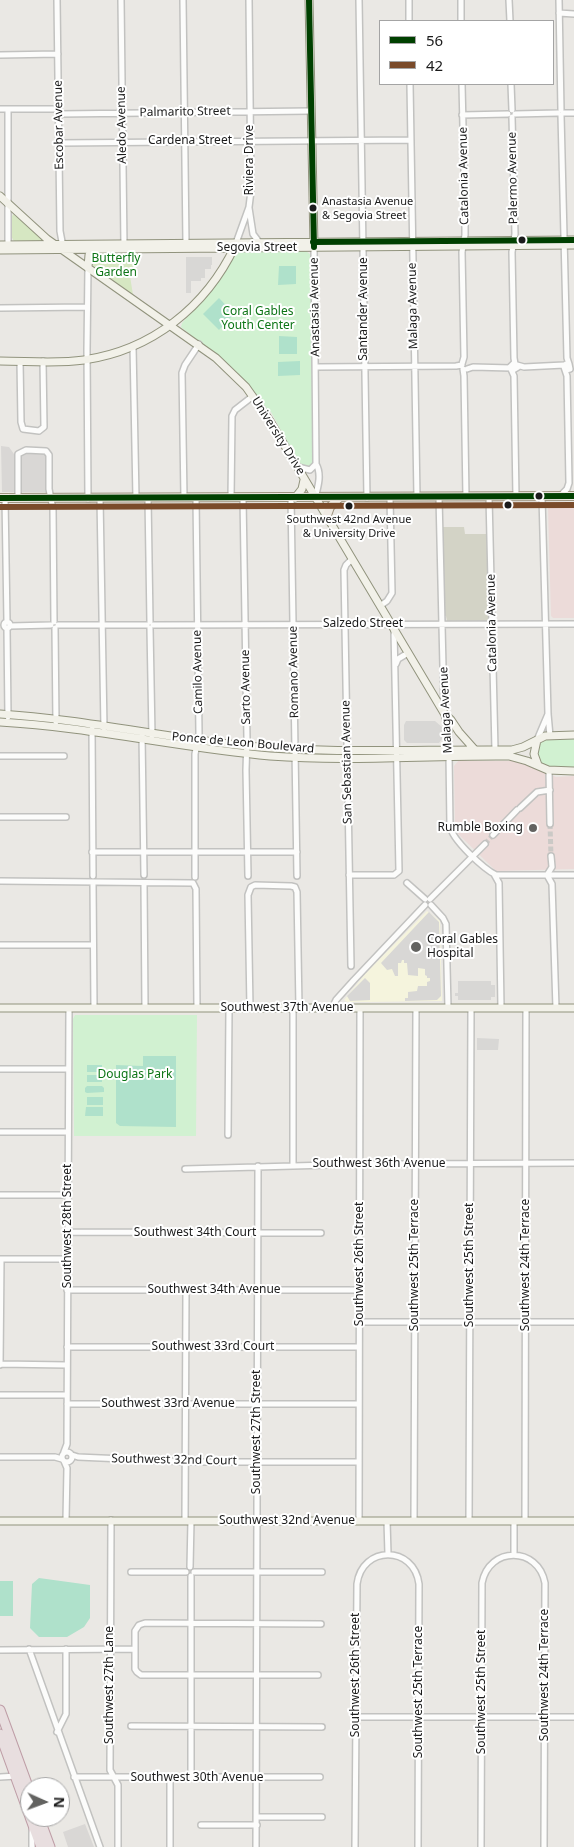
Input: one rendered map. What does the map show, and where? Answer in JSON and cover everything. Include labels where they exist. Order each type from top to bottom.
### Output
[{"type":"highway","points":[[0,1710],[20,1776]]},
{"type":"highway","points":[[0,1734],[20,1776]]},
{"type":"highway","points":[[35,1827],[41,1847]]},
{"type":"highway","points":[[38,1827],[50,1847]]},
{"type":"main road","points":[[2,498],[574,496]]},
{"type":"main road","points":[[326,518],[330,507],[338,498]]},
{"type":"street","name":"Escobar Avenue","points":[[57,0],[60,246]]},
{"type":"street","name":"Aledo Avenue","points":[[121,0],[124,247]]},
{"type":"street","points":[[183,0],[186,243]]},
{"type":"street","name":"Riviera Drive","points":[[0,362],[87,360],[133,346],[171,326],[194,306],[212,285],[235,245],[249,207],[252,184],[249,0]]},
{"type":"street","name":"Anastasia Avenue","points":[[309,0],[316,464],[318,468],[318,484],[315,498]]},
{"type":"street","name":"Santander Avenue","points":[[359,0],[367,498]]},
{"type":"street","points":[[409,0],[409,20]]},
{"type":"street","points":[[461,0],[461,20]]},
{"type":"street","points":[[509,0],[510,20]]},
{"type":"street","points":[[559,0],[570,476],[569,487],[560,496]]},
{"type":"street","points":[[559,13],[574,14]]},
{"type":"street","points":[[0,55],[58,54]]},
{"type":"street","name":"Malaga Avenue","points":[[410,85],[417,498]]},
{"type":"street","name":"Catalonia Avenue","points":[[462,85],[465,214],[463,243],[463,367],[466,497]]},
{"type":"street","name":"Palermo Avenue","points":[[511,85],[516,497]]},
{"type":"street","name":"Palmarito Street","points":[[0,109],[122,113],[311,111]]},
{"type":"street","points":[[8,109],[8,247]]},
{"type":"street","points":[[462,114],[574,113]]},
{"type":"street","name":"Cardena Street","points":[[59,142],[411,140]]},
{"type":"street","name":"University Drive","points":[[0,196],[39,232],[199,344],[227,368],[253,396],[298,467],[326,518],[444,713],[475,750]]},
{"type":"street","points":[[249,207],[252,234],[259,242]]},
{"type":"street","name":"Segovia Street","points":[[564,243],[574,240]]},
{"type":"street","name":"Segovia Street","points":[[60,246],[95,249],[186,243],[235,245],[259,242],[314,245]]},
{"type":"street","name":"Segovia Street","points":[[0,250],[8,247],[60,246],[463,243],[564,243],[574,245]]},
{"type":"street","name":"Segovia Street","points":[[0,244],[8,247]]},
{"type":"street","points":[[88,499],[88,267],[90,255],[95,249]]},
{"type":"street","points":[[0,308],[87,307]]},
{"type":"street","points":[[184,498],[182,370],[199,344]]},
{"type":"street","points":[[133,346],[136,498]]},
{"type":"street","points":[[20,361],[21,422],[23,429],[30,431],[41,430],[44,425],[43,361]]},
{"type":"street","points":[[316,367],[568,366]]},
{"type":"street","points":[[231,498],[232,416],[235,410],[253,396]]},
{"type":"street","points":[[18,498],[19,452],[31,450],[46,451],[49,457],[52,509],[56,723]]},
{"type":"street","points":[[298,467],[310,470],[316,464]]},
{"type":"street","points":[[293,498],[302,489],[304,479]]},
{"type":"street","name":"Malaga Avenue","points":[[439,497],[444,713],[448,728],[450,831],[473,856],[499,875],[501,1008]]},
{"type":"street","name":"Catalonia Avenue","points":[[489,497],[495,750]]},
{"type":"street","points":[[542,497],[550,736]]},
{"type":"street","points":[[2,498],[6,626],[5,720]]},
{"type":"street","points":[[100,498],[104,730]]},
{"type":"street","points":[[148,498],[151,738]]},
{"type":"street","name":"Camilo Avenue","points":[[195,877],[198,625],[196,498]]},
{"type":"street","name":"Sarto Avenue","points":[[243,498],[248,876]]},
{"type":"street","name":"Romano Avenue","points":[[293,498],[297,876]]},
{"type":"street","points":[[380,606],[387,601],[392,593],[390,498]]},
{"type":"street","name":"San Sebastian Avenue","points":[[351,560],[345,567],[344,624],[351,966]]},
{"type":"street","name":"Salzedo Street","points":[[6,626],[344,624],[392,627],[442,624],[574,624]]},
{"type":"street","points":[[348,875],[392,875],[398,873],[400,867],[398,754],[392,627]]},
{"type":"street","points":[[395,665],[398,658],[408,653]]},
{"type":"street","name":"Ponce de Leon Boulevard","points":[[0,714],[5,720],[56,723],[104,730],[142,740],[151,738],[295,758],[346,754]]},
{"type":"street","points":[[539,766],[534,754],[537,740],[548,714]]},
{"type":"street","points":[[92,728],[94,1008]]},
{"type":"street","name":"Ponce de Leon Boulevard","points":[[104,730],[142,732],[151,738]]},
{"type":"street","points":[[142,732],[144,875]]},
{"type":"street","name":"Ponce de Leon Boulevard","points":[[449,753],[475,750],[519,749],[550,736],[574,735]]},
{"type":"street","name":"Ponce de Leon Boulevard","points":[[247,750],[295,750],[346,754],[449,753],[511,756],[549,770],[574,771]]},
{"type":"street","points":[[0,756],[64,756]]},
{"type":"street","points":[[549,770],[550,824]]},
{"type":"street","points":[[493,835],[537,792],[550,790]]},
{"type":"street","points":[[0,817],[66,817]]},
{"type":"street","points":[[332,1008],[336,1000],[485,844]]},
{"type":"street","points":[[92,852],[297,852]]},
{"type":"street","points":[[547,875],[552,866],[552,856]]},
{"type":"street","points":[[552,866],[557,875]]},
{"type":"street","points":[[499,883],[499,875],[574,875]]},
{"type":"street","points":[[547,875],[552,884],[556,1008]]},
{"type":"street","points":[[552,884],[557,875]]},
{"type":"street","points":[[0,881],[93,879],[144,883],[190,882],[194,884],[196,889],[197,1008]]},
{"type":"street","points":[[144,883],[145,1008]]},
{"type":"street","points":[[408,883],[442,916],[446,924],[448,1008]]},
{"type":"street","points":[[250,1008],[248,895],[251,887],[255,885],[295,887],[298,894],[293,1165]]},
{"type":"street","points":[[0,944],[93,945]]},
{"type":"street","name":"Southwest 37th Avenue","points":[[0,1008],[574,1008]]},
{"type":"street","name":"Southwest 28th Street","points":[[66,1520],[69,1008]]},
{"type":"street","name":"Southwest 26th Street","points":[[359,1521],[360,1008]]},
{"type":"street","name":"Southwest 25th Terrace","points":[[414,1521],[416,1008]]},
{"type":"street","name":"Southwest 25th Street","points":[[469,1521],[471,1008]]},
{"type":"street","name":"Southwest 24th Terrace","points":[[525,1521],[526,1008]]},
{"type":"street","points":[[228,1135],[229,1009]]},
{"type":"street","points":[[0,1069],[68,1069]]},
{"type":"street","points":[[0,1132],[68,1132]]},
{"type":"street","name":"Southwest 36th Avenue","points":[[185,1168],[360,1164],[574,1164]]},
{"type":"street","name":"Southwest 27th Street","points":[[256,1847],[258,1166]]},
{"type":"street","points":[[0,1195],[68,1194]]},
{"type":"street","name":"Southwest 34th Court","points":[[68,1232],[322,1233]]},
{"type":"street","points":[[67,1260],[0,1259],[0,1365],[67,1364]]},
{"type":"street","name":"Southwest 34th Avenue","points":[[67,1290],[360,1290]]},
{"type":"street","points":[[186,1290],[185,1461],[192,1572],[190,1624],[192,1777]]},
{"type":"street","points":[[359,1322],[574,1322]]},
{"type":"street","name":"Southwest 33rd Court","points":[[67,1347],[360,1347]]},
{"type":"street","points":[[0,1395],[67,1395]]},
{"type":"street","name":"Southwest 33rd Avenue","points":[[67,1404],[359,1404]]},
{"type":"street","name":"Southwest 32nd Court","points":[[0,1457],[359,1462]]},
{"type":"street","name":"Southwest 27th Lane","points":[[111,1520],[110,1770],[118,1785],[118,1847]]},
{"type":"street","name":"Southwest 32nd Avenue","points":[[0,1521],[574,1521]]},
{"type":"street","points":[[387,1521],[388,1554]]},
{"type":"street","points":[[514,1522],[514,1555]]},
{"type":"street","name":"Southwest 25th Terrace","points":[[388,1554],[409,1562],[419,1580],[418,1847]]},
{"type":"street","name":"Southwest 26th Street","points":[[355,1847],[357,1580],[360,1570],[366,1563],[379,1556],[388,1554]]},
{"type":"street","name":"Southwest 25th Street","points":[[481,1847],[483,1580],[487,1570],[494,1562],[503,1557],[514,1555]]},
{"type":"street","name":"Southwest 24th Terrace","points":[[514,1555],[525,1557],[535,1563],[542,1572],[545,1582],[544,1847]]},
{"type":"street","points":[[131,1572],[186,1572],[188,1576],[192,1572],[322,1572]]},
{"type":"street","points":[[318,1675],[138,1674],[135,1669],[136,1631],[139,1625],[145,1623],[321,1624]]},
{"type":"street","points":[[29,1649],[57,1732],[100,1847]]},
{"type":"street","points":[[57,1732],[66,1714],[66,1649]]},
{"type":"street","points":[[0,1650],[135,1649]]},
{"type":"street","points":[[356,1717],[574,1717]]},
{"type":"street","points":[[130,1726],[322,1727]]},
{"type":"street","points":[[0,1778],[20,1776]]},
{"type":"street","name":"Southwest 30th Avenue","points":[[74,1777],[320,1777]]},
{"type":"street","points":[[170,1778],[170,1847]]},
{"type":"street","points":[[257,1817],[322,1817]]},
{"type":"street","points":[[201,1825],[257,1825]]},
{"type":"street","points":[[32,1847],[33,1827]]},
{"type":"shaded area","points":[[186,257],[212,257],[211,269],[205,269],[205,278],[201,278],[201,281],[191,281],[191,293],[186,293]]},
{"type":"shaded area","points":[[1,446],[9,447],[14,454],[45,454],[46,492],[2,492]]},
{"type":"shaded area","points":[[551,504],[574,504],[574,618],[553,618],[551,616],[548,508]]},
{"type":"shaded area","points":[[442,527],[464,527],[465,534],[487,534],[490,618],[487,621],[449,622],[444,615]]},
{"type":"shaded area","points":[[406,721],[435,721],[442,727],[442,739],[439,743],[407,743],[404,740],[404,725]]},
{"type":"shaded area","points":[[465,759],[467,761],[517,760],[556,777],[574,776],[574,869],[496,871],[455,831],[454,766],[459,760]]},
{"type":"shaded area","name":"Coral Gables Hospital","points":[[427,911],[440,921],[442,1001],[347,1002],[344,1000],[366,973]]},
{"type":"shaded area","points":[[429,912],[439,922],[441,996],[437,1000],[405,1001],[405,998],[408,998],[408,992],[417,991],[418,986],[427,986],[430,978],[427,978],[425,975],[425,969],[418,968],[418,976],[408,975],[407,963],[404,963],[404,960],[402,960],[401,963],[398,963],[398,976],[395,976],[392,969],[387,970],[381,963]]},
{"type":"shaded area","points":[[365,978],[370,983],[370,1000],[350,1001],[347,996]]},
{"type":"shaded area","points":[[458,981],[491,981],[491,985],[495,985],[495,997],[491,997],[491,1000],[458,1000],[458,996],[455,996],[455,993],[458,993]]},
{"type":"shaded area","points":[[477,1038],[499,1039],[498,1050],[477,1050]]},
{"type":"shaded area","points":[[85,1824],[94,1847],[68,1847],[63,1832]]},
{"type":"green space","points":[[13,214],[42,238],[41,242],[15,242],[13,240],[10,229]]},
{"type":"green space","name":"Butterfly Garden","points":[[96,251],[139,251],[139,263],[134,265],[130,276],[133,295],[91,264],[91,256]]},
{"type":"green space","name":"Coral Gables Youth Center","points":[[238,251],[306,251],[311,255],[314,437],[312,455],[315,457],[315,462],[311,468],[300,465],[271,412],[265,409],[208,349],[181,327],[182,323],[213,288]]},
{"type":"green space","points":[[279,266],[296,266],[296,284],[278,285]]},
{"type":"green space","points":[[219,298],[234,314],[219,330],[203,314]]},
{"type":"green space","points":[[279,336],[297,337],[297,354],[279,354]]},
{"type":"green space","points":[[300,361],[300,375],[278,376],[278,362]]},
{"type":"green space","points":[[574,738],[574,768],[543,767],[537,759],[537,748],[544,739]]},
{"type":"green space","name":"Douglas Park","points":[[75,1015],[197,1015],[196,1136],[74,1136],[73,1019]]},
{"type":"green space","points":[[143,1056],[176,1056],[176,1127],[120,1126],[116,1123],[116,1065],[143,1066]]},
{"type":"green space","points":[[87,1065],[102,1065],[102,1072],[87,1072]]},
{"type":"green space","points":[[87,1075],[102,1075],[102,1082],[87,1082]]},
{"type":"green space","points":[[87,1086],[102,1086],[104,1092],[87,1093],[85,1088]]},
{"type":"green space","points":[[87,1097],[103,1097],[103,1105],[87,1105]]},
{"type":"green space","points":[[86,1107],[103,1107],[103,1116],[85,1116]]},
{"type":"green space","points":[[39,1578],[90,1585],[90,1618],[84,1627],[67,1637],[39,1637],[30,1628],[32,1584]]},
{"type":"green space","points":[[0,1581],[13,1581],[13,1616],[0,1616]]},
{"type":"tunnel","points":[[550,824],[551,856]]},
{"type":"tunnel","points":[[485,844],[493,835]]},
{"type":"transit line","name":"56","points":[[309,0],[314,247]]},
{"type":"transit line","name":"56","points":[[313,242],[574,240]]},
{"type":"transit line","name":"56","points":[[0,498],[574,496]]},
{"type":"transit line","name":"42","points":[[0,507],[574,505]]},
{"type":"place","name":"Anastasia Avenue & Segovia Street","points":[[313,208]]},
{"type":"place","name":"Southwest 42nd Avenue & University Drive","points":[[349,506]]},
{"type":"place","name":"Rumble Boxing","points":[[533,828]]},
{"type":"place","name":"Coral Gables Hospital","points":[[416,947]]}]
